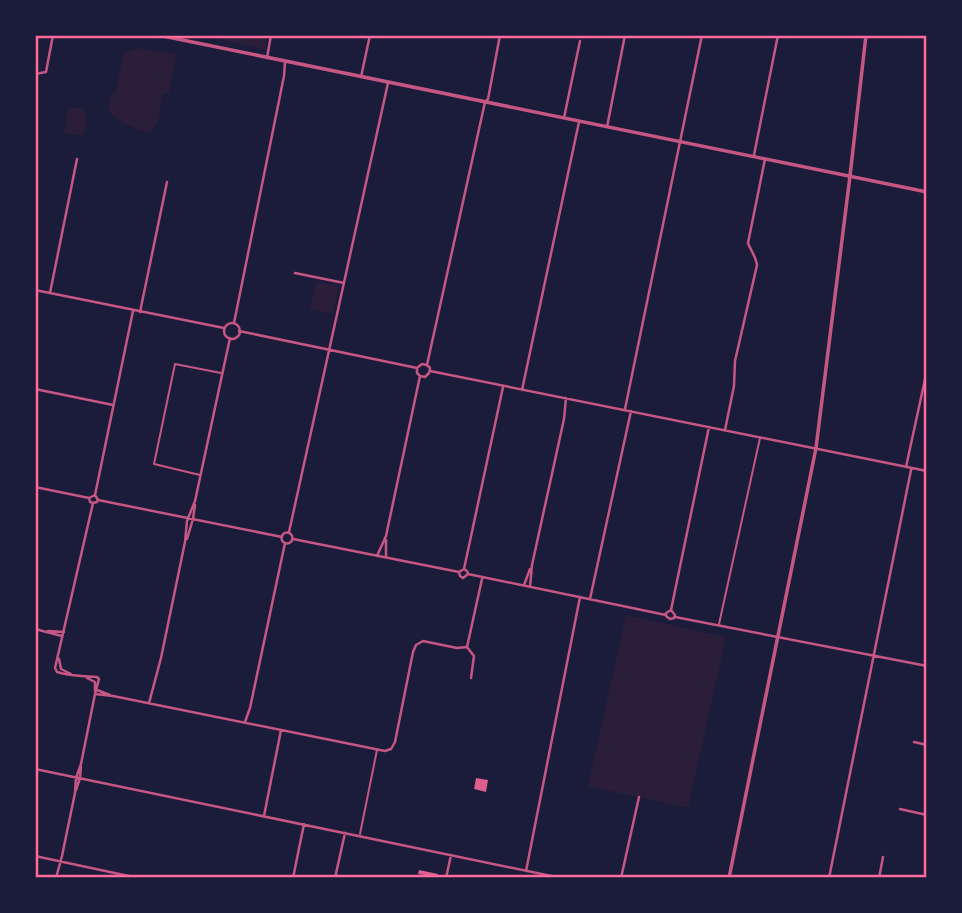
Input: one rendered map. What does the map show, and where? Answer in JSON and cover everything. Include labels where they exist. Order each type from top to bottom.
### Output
[{"type":"street","points":[[35,74],[46,72],[53,35]]},
{"type":"street","points":[[158,35],[927,192]]},
{"type":"street","points":[[187,41],[189,35]]},
{"type":"street","points":[[267,58],[271,35]]},
{"type":"street","points":[[361,77],[370,35]]},
{"type":"street","points":[[430,371],[427,365],[485,102],[488,100],[500,35]]},
{"type":"street","points":[[607,127],[625,35]]},
{"type":"street","points":[[624,410],[702,35]]},
{"type":"street","points":[[754,156],[778,35]]},
{"type":"street","points":[[729,878],[816,448],[866,35]]},
{"type":"street","points":[[564,118],[580,41]]},
{"type":"street","points":[[234,323],[285,62]]},
{"type":"street","points":[[388,83],[289,532],[293,538],[459,572],[464,569],[503,386]]},
{"type":"street","points":[[522,390],[579,121]]},
{"type":"street","points":[[50,293],[77,159]]},
{"type":"street","points":[[724,430],[734,386],[735,360],[757,265],[748,243],[765,159]]},
{"type":"street","points":[[140,312],[167,182]]},
{"type":"street","points":[[295,273],[344,283]]},
{"type":"street","points":[[35,290],[224,328]]},
{"type":"street","points":[[35,487],[89,498],[94,495],[133,311]]},
{"type":"street","points":[[224,328],[234,323]]},
{"type":"street","points":[[224,328],[225,335],[230,338],[237,336],[238,326],[234,323]]},
{"type":"street","points":[[239,331],[417,368]]},
{"type":"street","points":[[151,703],[230,338]]},
{"type":"street","points":[[417,368],[422,363],[427,365]]},
{"type":"street","points":[[386,557],[386,537],[420,376],[417,368]]},
{"type":"street","points":[[906,467],[927,370]]},
{"type":"street","points":[[420,376],[427,376],[430,371]]},
{"type":"street","points":[[430,371],[927,471]]},
{"type":"street","points":[[35,389],[113,405]]},
{"type":"street","points":[[530,587],[532,565],[564,419],[566,398]]},
{"type":"street","points":[[590,599],[631,411]]},
{"type":"street","points":[[666,615],[671,610],[709,427]]},
{"type":"street","points":[[829,878],[911,468]]},
{"type":"street","points":[[94,495],[98,500],[282,537]]},
{"type":"street","points":[[89,498],[93,503]]},
{"type":"street","points":[[56,878],[99,679],[71,674],[61,669],[59,655],[93,503],[98,500]]},
{"type":"street","points":[[282,537],[289,532]]},
{"type":"street","points":[[247,723],[285,543],[282,537]]},
{"type":"street","points":[[377,556],[386,537]]},
{"type":"street","points":[[285,543],[293,538]]},
{"type":"street","points":[[524,586],[532,565]]},
{"type":"street","points":[[464,569],[468,574],[666,615],[670,619],[674,617],[718,625],[927,666]]},
{"type":"street","points":[[459,572],[461,577],[465,578],[468,574]]},
{"type":"street","points":[[471,678],[474,656],[467,647],[482,577]]},
{"type":"street","points":[[526,871],[580,597]]},
{"type":"street","points":[[671,610],[674,617]]},
{"type":"street","points":[[35,629],[64,634]]},
{"type":"street","points":[[96,691],[385,751],[393,747],[416,645],[423,641],[457,648],[467,647]]},
{"type":"street","points":[[86,677],[95,682],[96,691]]},
{"type":"street","points":[[264,816],[281,730]]},
{"type":"street","points":[[914,742],[927,745]]},
{"type":"street","points":[[35,769],[540,876],[561,878]]},
{"type":"street","points":[[621,878],[639,797]]},
{"type":"street","points":[[900,809],[927,815]]},
{"type":"street","points":[[293,878],[303,824]]},
{"type":"street","points":[[335,878],[345,833]]},
{"type":"street","points":[[446,878],[451,855]]},
{"type":"street","points":[[35,856],[138,878]]},
{"type":"street","points":[[879,878],[883,857]]},
{"type":"lane","points":[[200,475],[154,464],[156,452],[176,364],[222,373]]},
{"type":"lane","points":[[718,625],[760,437]]},
{"type":"lane","points":[[359,836],[377,749]]},
{"type":"shaded area","points":[[201,35],[267,35],[265,50]]},
{"type":"shaded area","points":[[139,48],[176,53],[169,93],[163,93],[158,121],[151,133],[121,121],[108,108],[111,96],[116,91],[124,53]]},
{"type":"shaded area","points":[[74,107],[80,108],[86,118],[83,136],[64,133],[68,111]]},
{"type":"shaded area","points":[[316,282],[339,286],[333,314],[310,309]]},
{"type":"shaded area","points":[[626,615],[726,637],[688,808],[588,786]]},
{"type":"building","points":[[476,778],[488,780],[486,792],[474,789]]},
{"type":"building","points":[[419,870],[438,874],[437,878],[418,874]]}]
